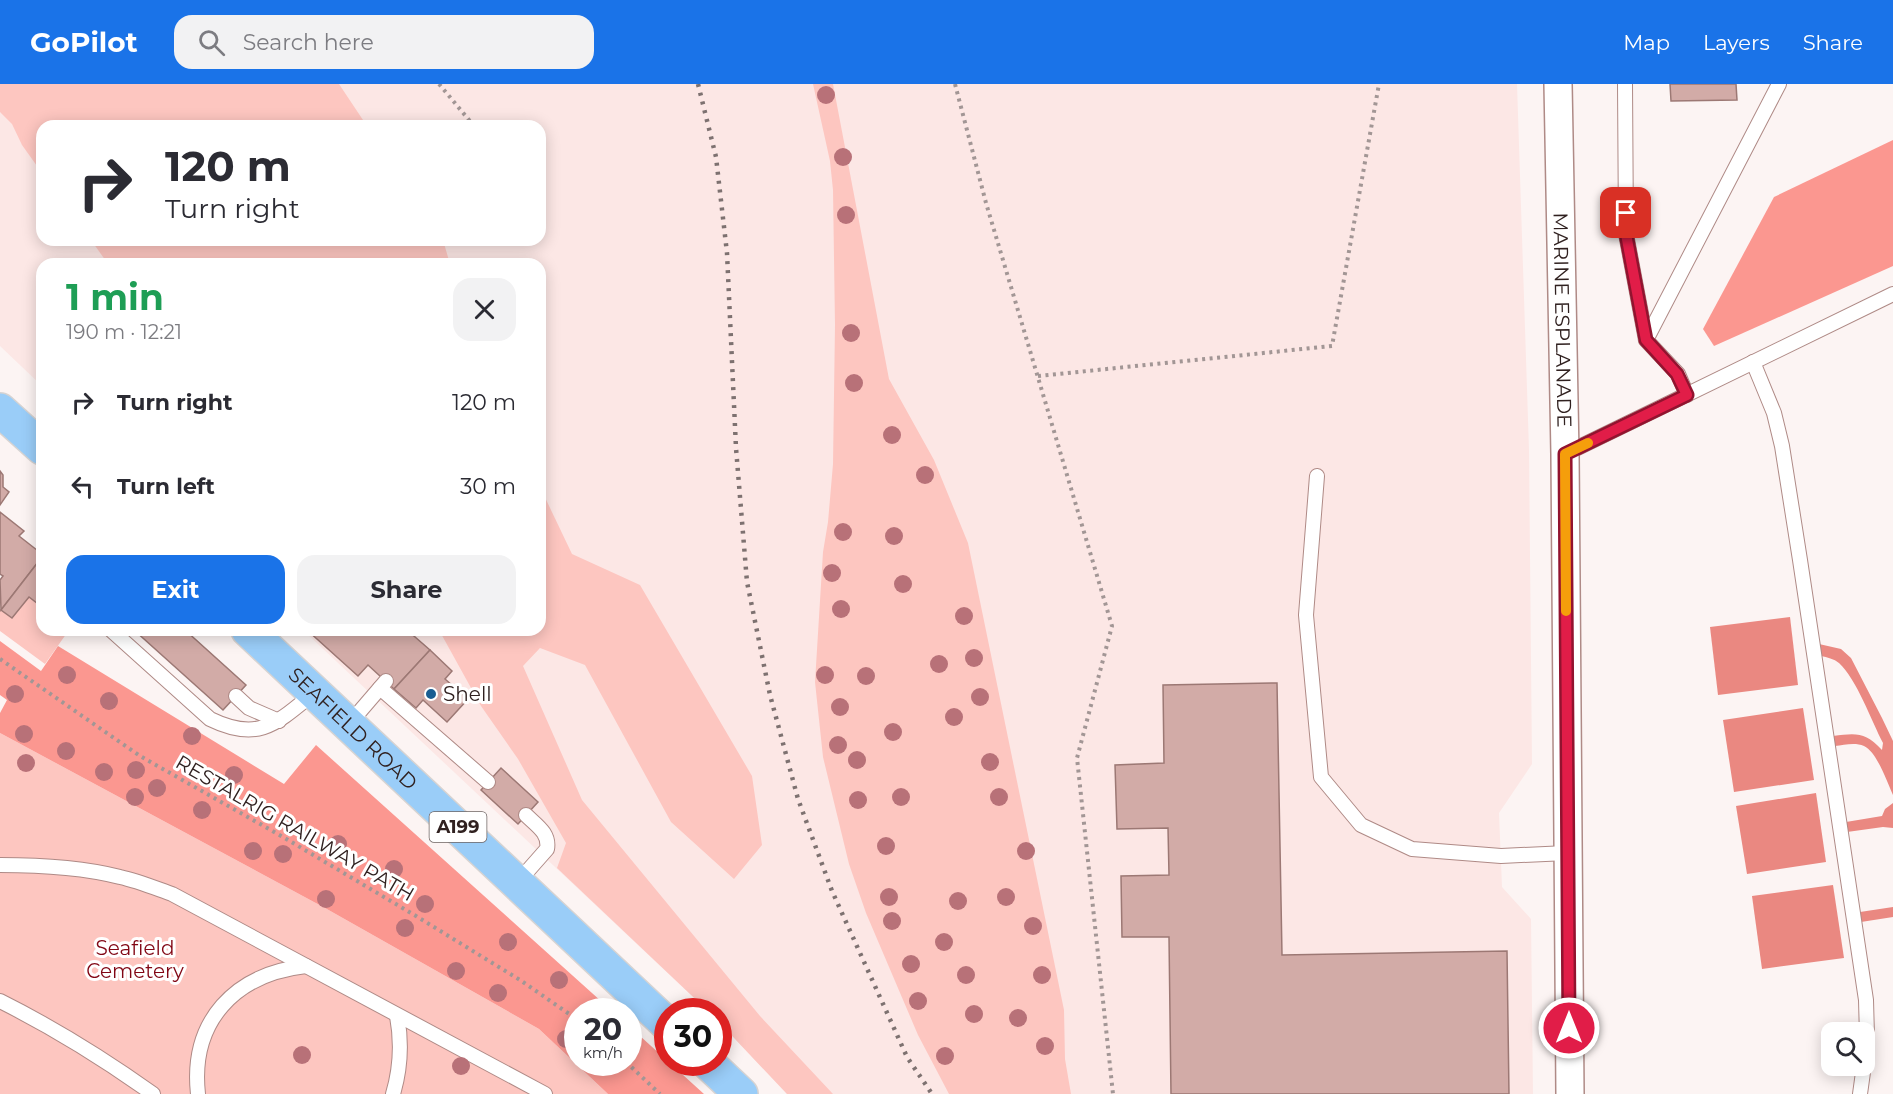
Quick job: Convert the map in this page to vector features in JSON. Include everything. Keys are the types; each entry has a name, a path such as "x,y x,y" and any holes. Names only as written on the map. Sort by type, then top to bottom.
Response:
{"main road":[{"path":"0,410 36,443"},
{"name":"SEAFIELD ROAD","path":"254,636 654,1012"},
{"path":"722,1076 741,1094"}],"street":[{"name":"MARINE ESPLANADE","path":"1558,84 1565,454 1570,1094"}],"lane":[{"path":"1625,84 1626,234 1646,340 1677,374 1687,395"},
{"path":"1646,340 1779,84"},
{"path":"1565,454 1893,294"},
{"path":"1753,362 1774,413 1782,446 1866,1000 1867,1022"},
{"path":"1317,477 1306,615 1321,777 1361,825 1412,849 1502,856 1567,853"},
{"path":"118,636 210,719 225,727 258,729 279,721 315,692"},
{"path":"349,724 383,685 488,782"},
{"path":"236,696 249,708 279,721"},
{"path":"517,883 547,849 548,844 545,834 526,815"},
{"path":"0,865 100,873 172,894 545,1094"},
{"path":"198,1094 196,1078 203,1040 211,1022 222,1007 235,993 268,973 306,966"},
{"path":"0,1001 89,1050 153,1094"},
{"path":"393,1094 399,1072 401,1047 397,1016"},
{"path":"1860,1094 1862,1076"}],"path":[{"path":"439,84 469,120"},
{"path":"955,84 986,203 1112,626 1077,758 1113,1094"},
{"path":"1038,376 1332,346 1379,84"},
{"name":"RESTALRIG RAILWAY PATH","path":"0,659 140,756 426,921 564,1010"},
{"path":"641,1076 660,1094"}],"shaded area":[{"path":"0,84 1517,84 1529,450 1532,764 1499,813 1502,887 1531,919 1533,1094 787,1094 732,1036 732,998 694,998 309,636 546,636 546,258 36,258 36,380 0,346"},
{"path":"1893,140 1893,266 1714,346 1703,329 1774,197"},
{"path":"1790,617 1798,685 1718,695 1710,627"},
{"path":"0,641 41,671 58,646 284,784 316,745 598,998 564,998 564,1053 539,1029 325,908 0,733 0,713 7,700 0,695"},
{"path":"1819,644 1841,649 1851,658 1882,718 1893,741 1893,795 1881,768 1869,749 1857,744 1835,746 1833,736 1848,734 1865,737 1882,750 1883,743 1852,679 1839,663 1821,656"},
{"path":"1803,708 1814,780 1734,792 1723,720"},
{"path":"1816,793 1826,862 1747,874 1736,806"},
{"path":"1893,803 1893,828 1883,827 1847,832 1846,822 1882,816 1885,809"},
{"path":"1833,885 1844,958 1762,969 1752,896"},
{"path":"1893,907 1893,917 1861,922 1860,912"},
{"path":"642,1038 654,1049 654,1076 684,1076 704,1094 608,1094 589,1076 642,1076"}],"green space":[{"path":"0,84 339,84 363,120 36,120 36,165 22,145 12,124 0,112"},
{"path":"813,84 833,84 889,379 934,460 968,543 1064,1010 1065,1059 1071,1094 949,1094 918,1035 866,913 849,864 823,757 815,682 823,552 833,464 835,325 833,190 830,161"},
{"path":"95,246 445,246 448,258 104,258"},
{"path":"546,500 572,554 640,585 752,776 762,845 734,879 671,822 585,665 540,648 523,666 582,800 760,1016 833,1094 787,1094 732,1036 732,998 694,998 557,868 566,843 518,759 481,706 442,636 546,636"},
{"path":"29,597 36,602 36,636 65,636 45,664 0,631 0,609 12,618"},
{"name":"Seafield Cemetery","path":"0,733 325,908 539,1029 564,1053 564,1076 589,1076 608,1094 0,1094"}],"building":[{"path":"1670,84 1736,84 1737,100 1671,101"},
{"path":"0,471 3,475 3,487 9,492 0,505"},
{"path":"0,512 24,531 19,536 36,549 36,565 1,610 0,580 3,576 0,574"},
{"path":"36,565 36,602 29,597 12,618 1,610"},
{"path":"141,636 192,636 246,685 223,710"},
{"path":"314,636 414,636 430,650 394,689 368,665 358,676"},
{"path":"430,650 452,671 445,679 468,699 447,722 423,700 416,708 394,689"},
{"path":"1277,683 1282,955 1507,951 1509,1094 1171,1094 1169,937 1122,937 1121,876 1169,875 1168,828 1117,829 1115,765 1164,763 1163,685"},
{"path":"501,768 538,802 518,824 481,790"}],"railway":[{"path":"698,84 716,157 727,253 736,448 747,582 770,695 798,799 832,891 907,1057 932,1094"}],"slow traffic":[{"path":"1566,611 1565,454 1588,443"}],"place":[{"name":"Shell","path":"431,694"}],"route":[{"path":"1569,1028 1565,454 1687,395 1677,374 1646,340 1626,234 1626,213"}]}
